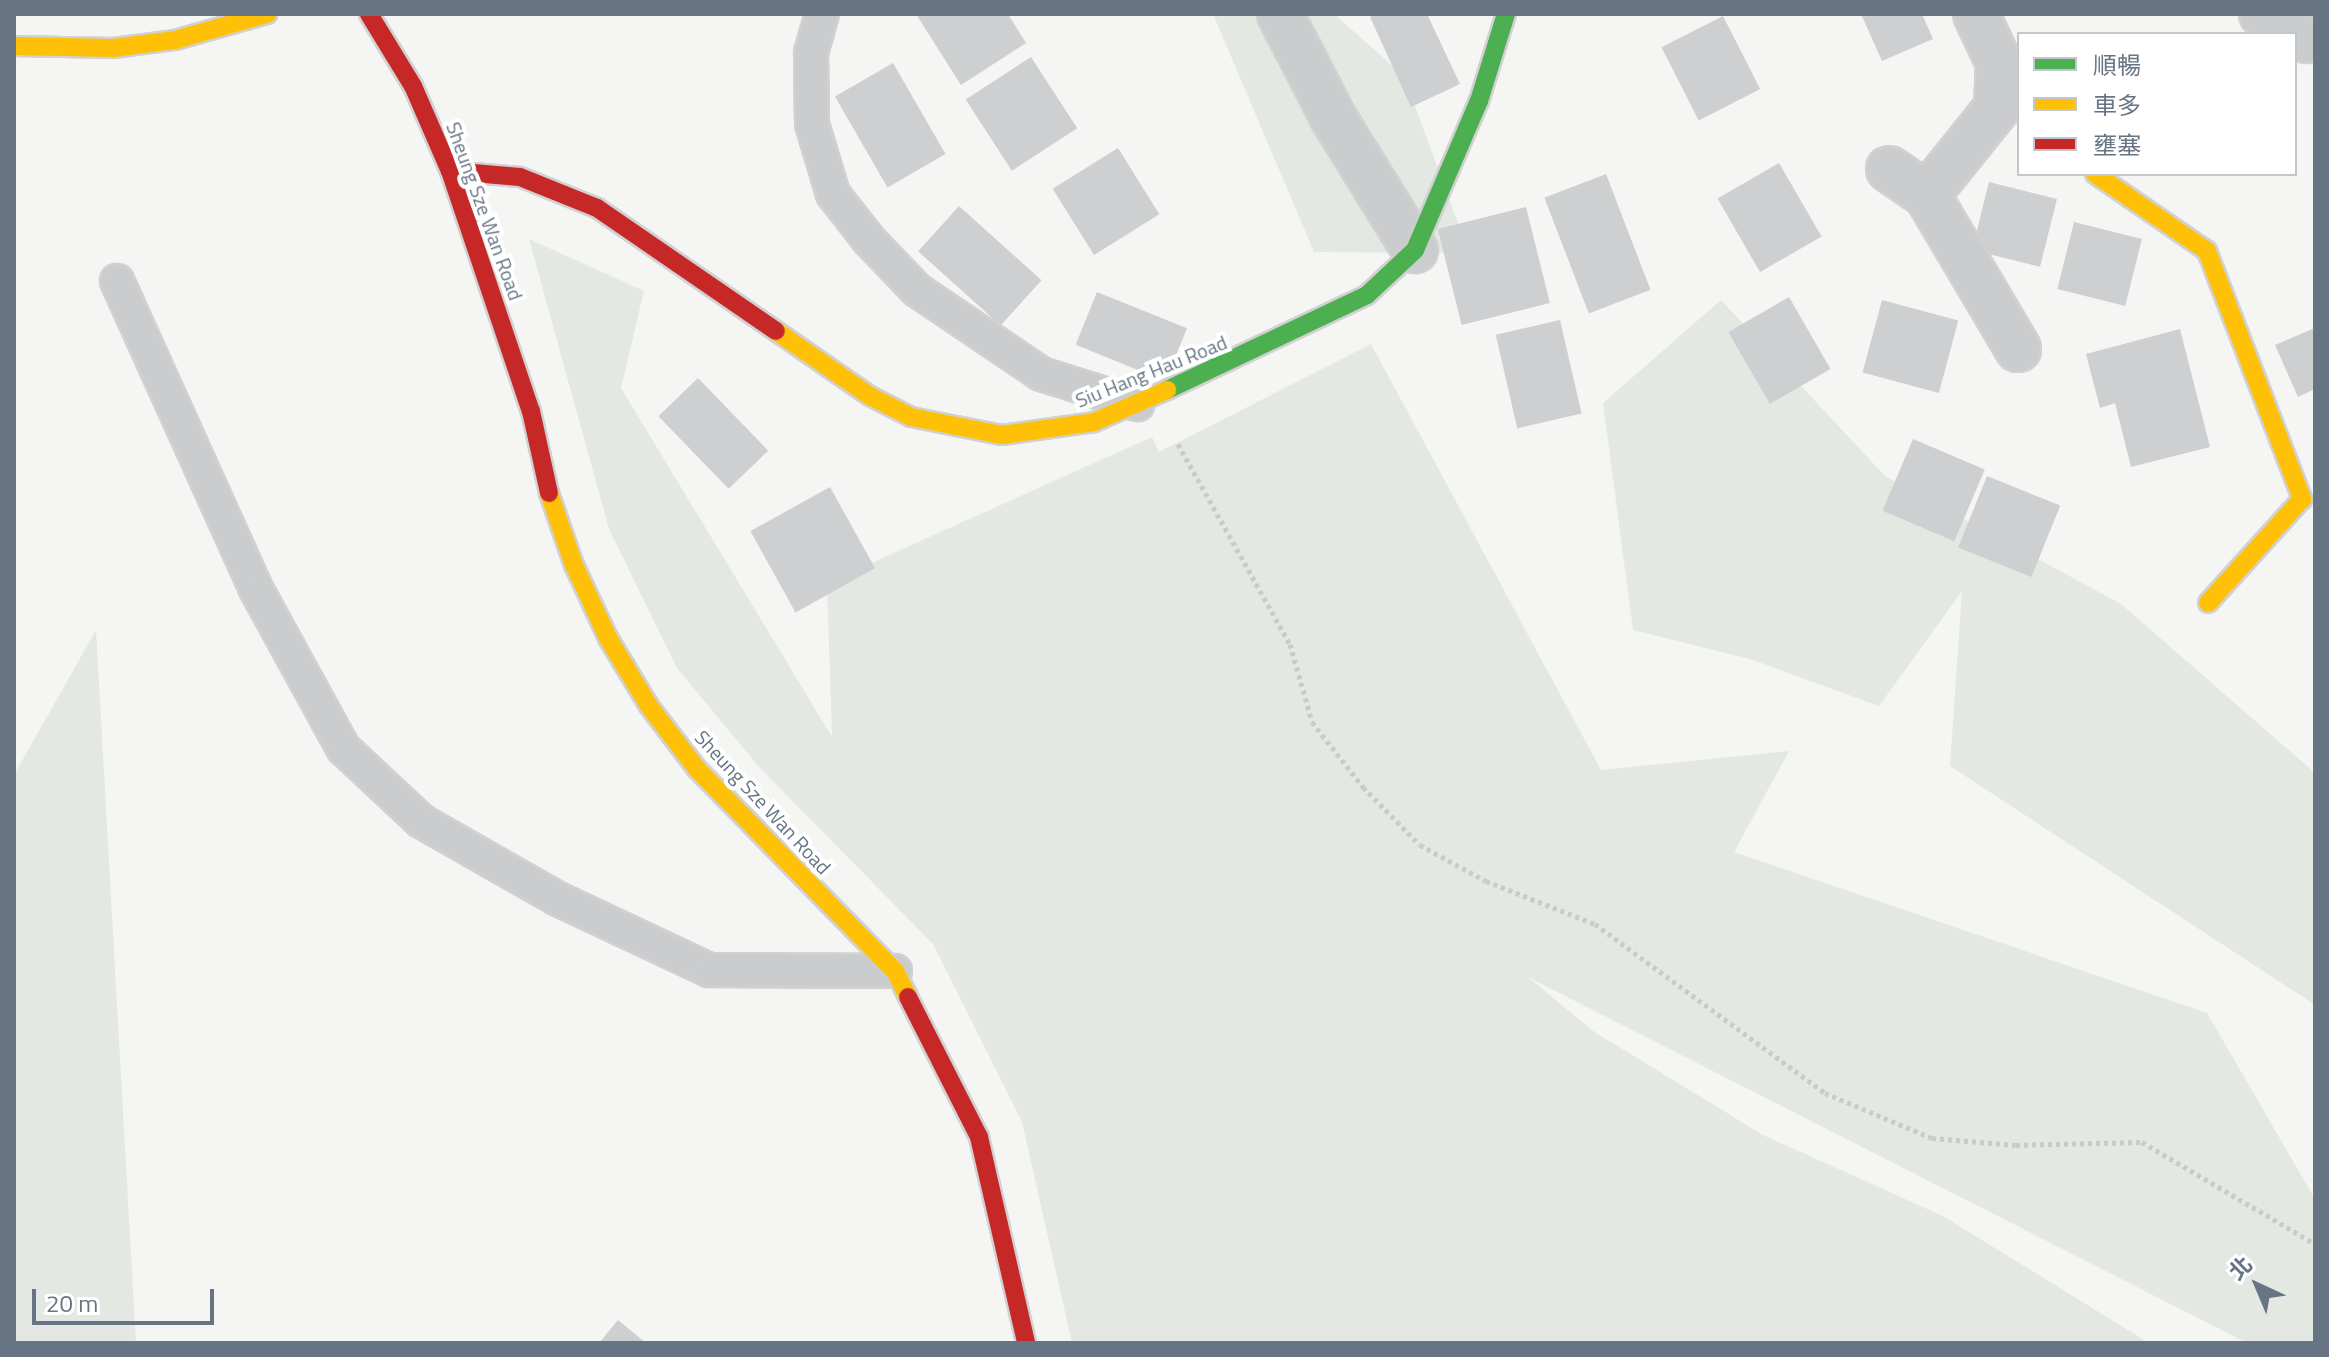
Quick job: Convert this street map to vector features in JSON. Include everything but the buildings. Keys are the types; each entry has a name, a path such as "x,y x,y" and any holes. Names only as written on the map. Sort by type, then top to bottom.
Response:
{"street":[{"path":"14,46 144,44 267,14"},
{"name":"Sheung Sze Wan Road","path":"369,14 406,74 450,171 531,411 548,489 574,565 608,638 649,706 697,769 895,971 979,1137 1026,1343"},
{"path":"1280,14 1334,119 1415,250"},
{"name":"Siu Hang Hau Road","path":"450,171 520,177 597,208 870,396 911,417 1002,435 1094,422 1354,301 1415,250 1479,101 1506,14"},
{"path":"1927,195 2008,115 1999,63 1976,14"},
{"path":"2262,14 2292,32"},
{"path":"2297,35 2306,40"},
{"path":"1889,169 1927,195 2018,349"},
{"path":"2098,176 2207,251 2302,499 2208,603"}],"lane":[{"path":"822,14 811,53 812,124 833,194 869,240 917,290 1041,374 1144,401"},
{"path":"117,281 256,589 343,748 421,821 556,898 709,970 895,971"}],"path":[{"path":"1144,401 1290,644 1312,722 1363,787 1420,845 1486,881 1595,924 1825,1093 1932,1138 2016,1145 2142,1142 2315,1244"}],"shaded area":[{"path":"1213,14 1334,14 1404,76 1469,253 1314,252"},
{"path":"529,239 644,291 621,388 832,737 827,583 1152,437 1159,452 1371,344 1601,770 1789,751 1734,852 2207,1013 2315,1199 2315,1343 2247,1343 1528,977 1593,1031 1763,1135 1943,1216 2149,1343 1072,1343 1022,1122 933,944 759,767 677,668 609,529"},
{"path":"1721,300 1885,476 2121,604 2315,773 2315,1005 1950,766 1962,591 1879,706 1753,660 1633,630 1603,403"},
{"path":"96,630 136,1343 14,1343 14,775"}],"traffic: fast":[{"path":"1167,390 1367,295 1415,250 1479,101 1506,14"}],"traffic: slow":[{"path":"14,46 113,48 175,40 267,14"},
{"path":"2098,176 2207,251 2302,499 2208,603"},
{"path":"776,331 870,396 911,417 1002,435 1094,422 1167,390"},
{"path":"549,493 574,565 608,638 649,706 697,769 895,971 908,997"}],"traffic: jam":[{"path":"369,14 413,86 450,171 531,411 549,493"},
{"path":"450,171 520,177 597,208 776,331"},
{"path":"908,997 979,1137 1026,1343"}]}
